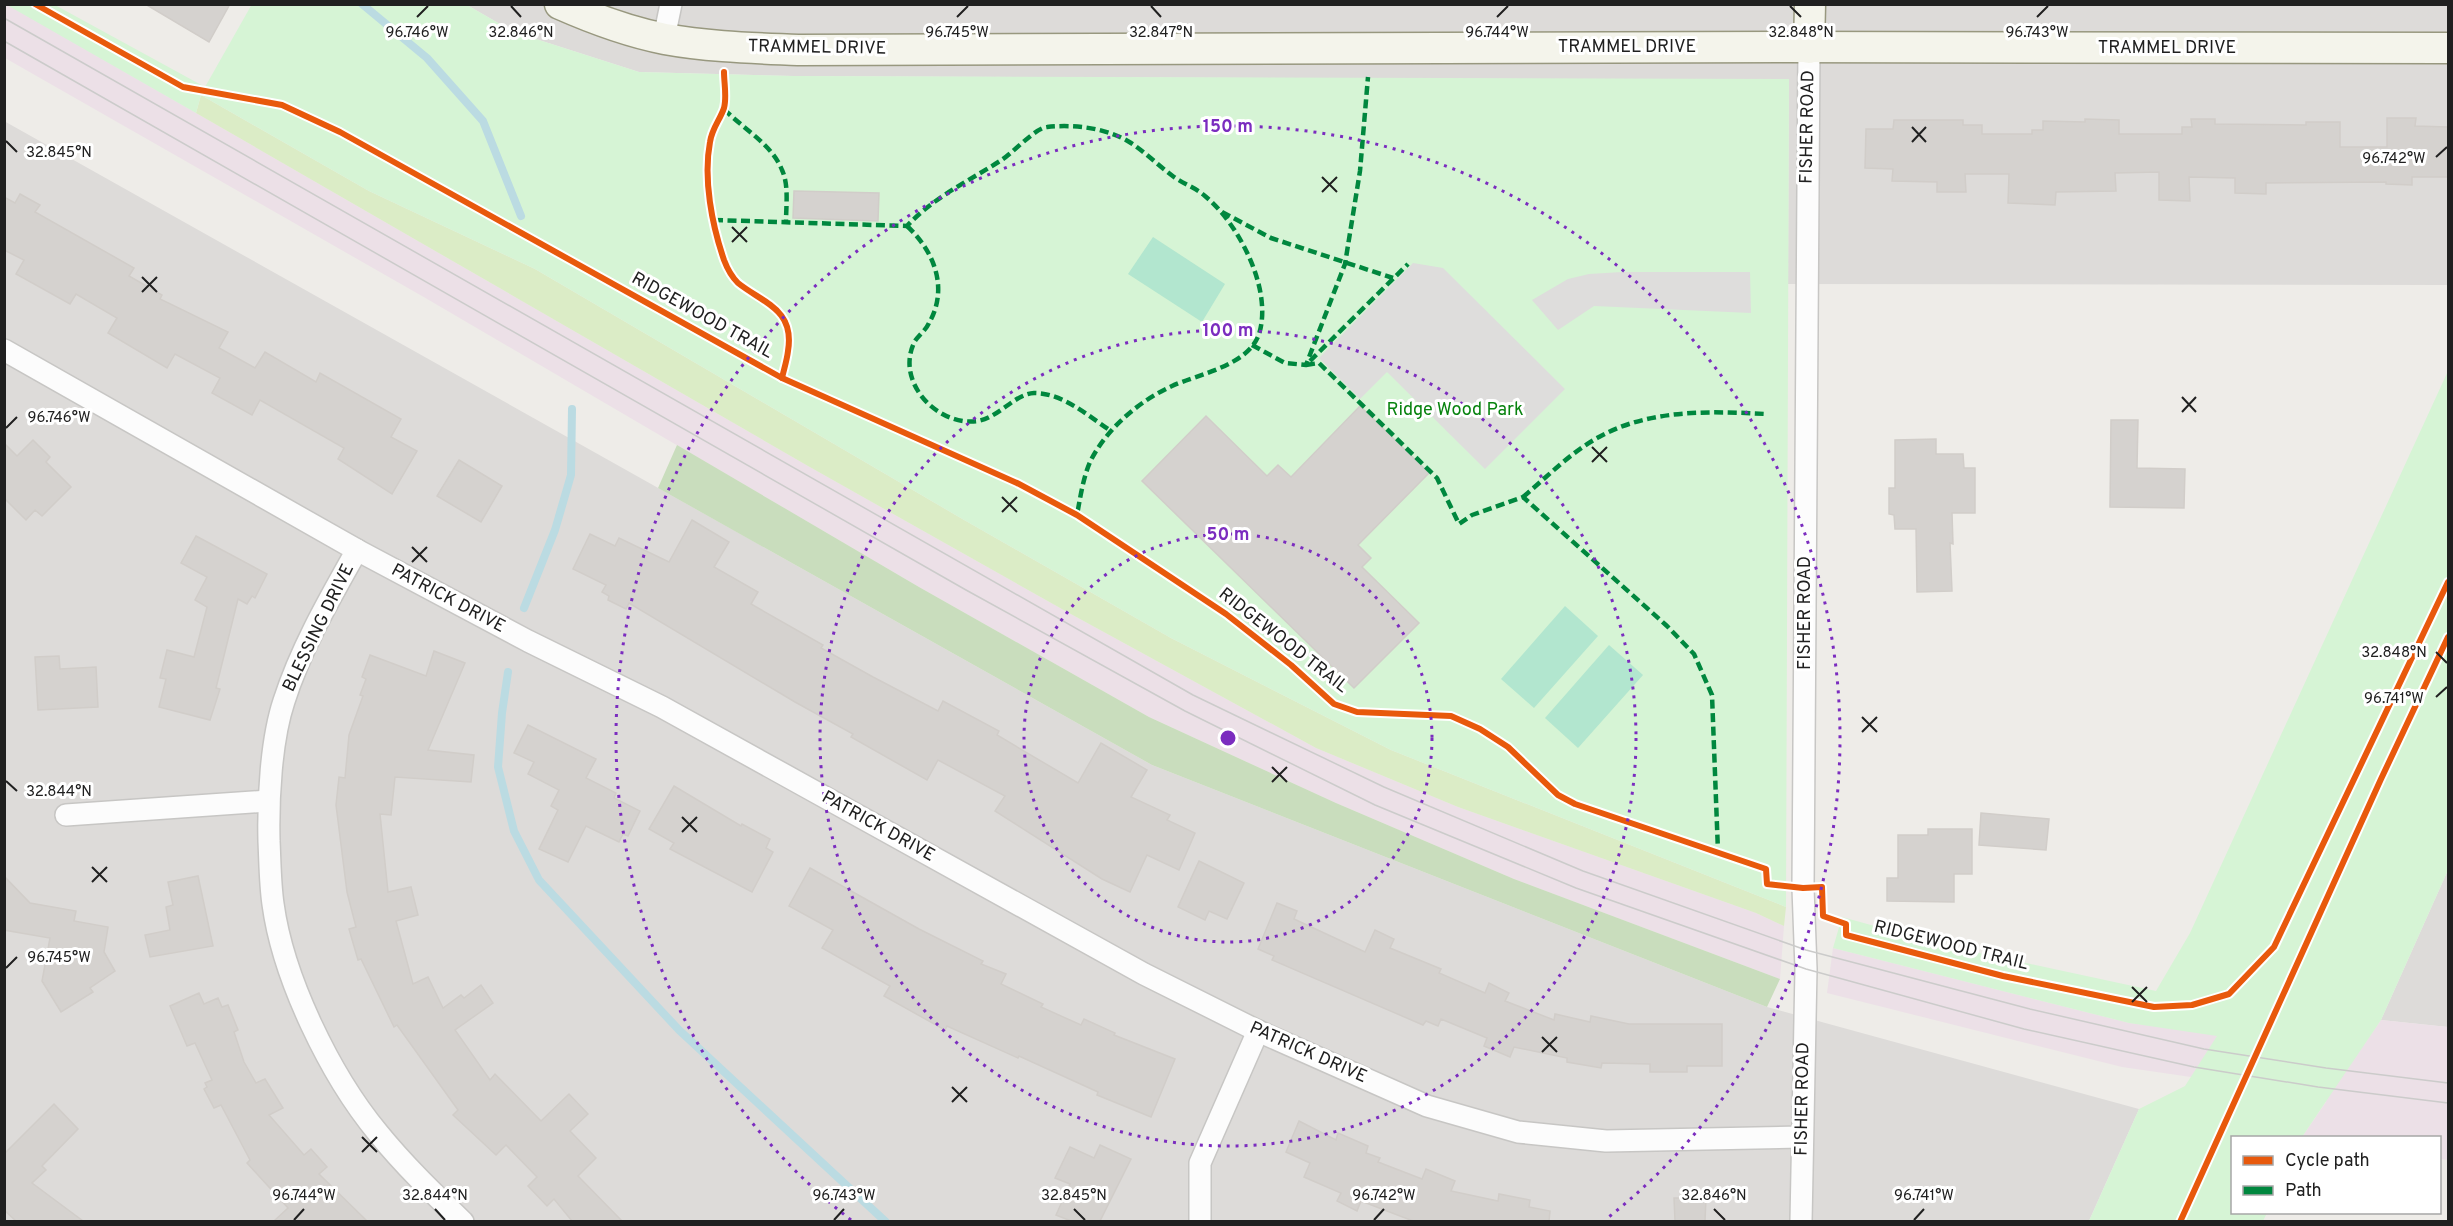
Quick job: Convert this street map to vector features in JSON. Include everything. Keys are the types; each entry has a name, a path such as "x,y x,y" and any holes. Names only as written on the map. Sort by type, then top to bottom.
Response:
{"street":[{"name":"TRAMMEL DRIVE","path":"560,4 597,20 664,39 714,46 798,50 2448,48"},
{"path":"664,39 671,4"},
{"name":"FISHER ROAD","path":"1801,1221 1806,969 1803,888 1810,4"},
{"name":"PATRICK DRIVE","path":"4,350 357,550 528,641 662,707 1144,974 1258,1031 1427,1106 1518,1132 1606,1141 1801,1137"},
{"name":"BLESSING DRIVE","path":"357,550 327,603 283,703 268,801 272,903 282,947 304,1009 350,1096 415,1175 463,1221"},
{"path":"66,815 268,801"},
{"path":"1200,1221 1200,1163 1258,1031"}],"shaded area":[{"path":"7,4 808,466 1069,613 1316,748 1458,807 1756,913 1784,926 1780,979 1514,879 1336,803 1149,717 919,587 422,296 5,58 4,5"},
{"path":"467,5 2448,5 2448,285 1788,284 1789,80 794,76 639,72 514,32"},
{"path":"4,121 1152,765 1767,1007 2139,1109 2089,1221 5,1221"},
{"path":"1413,263 1443,268 1565,389 1485,469 1387,372 1360,399 1319,358"},
{"path":"1750,272 1751,313 1594,306 1558,330 1532,300 1568,279 1589,274"},
{"path":"2448,870 2448,1027 2381,1020"},
{"path":"1833,948 2129,1023 2196,1031 2354,1059 2381,1020 2448,1027 2448,1160 2441,1159 2441,1136 2303,1136 2326,1102 2191,1077 2122,1067 1827,993"}],"green space":[{"name":"Ridge Wood Park","path":"252,4 467,5 514,32 639,72 794,76 1789,79 1786,907 1391,750 1171,638 535,269 369,191 201,95 196,113 7,5 55,5 205,87"},
{"path":"201,95 369,191 535,269 1171,638 1391,750 1786,907 1784,926 1756,913 1458,807 1316,748 1069,613 808,466 196,113"},
{"path":"1153,237 1225,284 1202,322 1128,274"},
{"path":"2448,371 2448,870 2381,1020 2303,1136 2231,1136 2231,1214 2266,1214 2263,1221 2089,1221 2139,1109 2185,1086 2217,1036 2129,1023 1833,948 1842,917 1947,946 2156,991 2190,933"},
{"path":"677,445 919,587 1149,717 1336,803 1514,879 1780,979 1767,1007 1152,765 658,488"},
{"path":"1565,606 1598,636 1534,708 1501,679"},
{"path":"1609,645 1643,675 1578,748 1545,718"}],"building":[{"path":"145,4 230,4 209,42"},
{"path":"2387,118 2416,118 2415,126 2448,127 2448,177 2412,177 2412,185 2386,184 2386,182 2266,183 2266,194 2235,193 2235,178 2189,177 2190,201 2159,200 2159,172 2115,173 2116,191 2056,192 2055,205 2008,203 2009,174 1965,174 1966,192 1937,192 1937,182 1892,181 1893,169 1865,168 1866,129 1893,129 1894,120 1963,120 1963,125 1982,125 1982,134 2032,134 2032,130 2043,130 2043,121 2085,122 2085,119 2119,120 2119,134 2182,134 2182,127 2192,127 2191,119 2215,119 2215,124 2306,125 2306,122 2340,122 2340,147 2387,147"},
{"path":"794,191 879,193 878,221 793,218"},
{"path":"20,194 40,205 35,212 134,268 129,276 162,295 160,299 228,332 219,348 255,368 265,352 316,382 320,373 401,419 391,437 417,451 392,494 338,459 344,448 260,400 252,415 212,393 220,378 175,354 167,368 108,333 117,318 76,294 70,304 16,274 24,260 4,250 4,197 15,203"},
{"path":"1360,406 1429,473 1358,545 1371,558 1362,567 1419,623 1354,688 1142,481 1206,416 1267,476 1278,465 1291,477"},
{"path":"2111,420 2138,420 2137,468 2185,469 2184,508 2110,507"},
{"path":"1936,439 1936,454 1963,454 1964,468 1975,468 1975,513 1952,513 1953,544 1950,543 1952,591 1917,592 1916,529 1895,529 1894,515 1889,514 1889,488 1895,488 1895,440"},
{"path":"33,440 50,457 46,462 71,487 42,516 35,510 26,520 4,498 4,443 17,456"},
{"path":"459,460 502,486 481,522 437,496"},
{"path":"692,520 729,542 714,567 758,592 751,604 823,645 821,648 873,677 938,711 943,701 999,731 997,735 1078,783 1101,743 1147,770 1131,797 1170,815 1167,820 1195,833 1179,870 1147,855 1130,892 1102,879 995,811 1005,796 938,760 927,780 851,737 853,734 629,603 626,609 608,600 609,596 602,592 606,585 573,569 590,534 615,546 619,538 669,562"},
{"path":"196,536 267,574 255,598 252,596 247,604 238,599 216,688 220,689 210,720 159,707 166,679 160,678 167,650 194,657 207,607 195,600 207,577 181,563"},
{"path":"434,651 465,663 428,750 474,755 471,782 395,777 391,815 380,814 388,892 411,887 418,915 396,921 413,984 428,977 443,1008 461,995 464,998 481,985 493,1003 455,1030 490,1080 495,1074 541,1121 569,1094 588,1114 570,1131 596,1158 578,1176 622,1221 572,1221 554,1199 547,1206 528,1186 537,1177 506,1145 496,1155 453,1115 458,1110 397,1025 394,1027 361,959 358,960 349,929 356,927 347,892 336,805 339,777 345,778 349,735 363,696 360,695 366,679 362,677 370,655 426,676"},
{"path":"59,656 60,669 96,667 98,707 38,710 35,657"},
{"path":"528,725 596,759 586,778 616,793 614,798 640,811 628,836 623,834 619,842 586,826 568,862 539,849 558,810 551,806 559,790 528,774 534,762 514,753"},
{"path":"674,786 741,826 742,824 770,839 766,848 773,852 752,892 670,849 674,843 649,829"},
{"path":"1981,813 2049,819 2046,850 1979,845"},
{"path":"1928,829 1972,829 1972,874 1954,874 1954,902 1887,901 1887,878 1898,878 1898,835 1928,835"},
{"path":"1199,861 1244,883 1227,919 1209,911 1205,920 1178,907"},
{"path":"810,868 919,929 983,961 981,964 1006,974 1001,984 1043,1004 1041,1007 1081,1025 1084,1019 1115,1033 1114,1035 1175,1059 1151,1117 1097,1095 1098,1092 1019,1056 1018,1058 947,1026 945,1030 884,996 890,986 822,948 833,930 789,906"},
{"path":"4,876 30,903 76,911 74,921 108,927 104,952 115,971 90,988 93,992 61,1012 42,981 50,938 4,930"},
{"path":"198,876 213,946 150,957 145,935 170,930 166,907 173,905 168,882"},
{"path":"1277,903 1297,911 1294,919 1365,952 1375,930 1394,939 1390,948 1441,969 1439,973 1485,993 1489,983 1509,993 1505,1001 1554,1020 1555,1014 1590,1022 1591,1016 1629,1024 1722,1024 1722,1066 1687,1066 1687,1072 1650,1072 1650,1064 1602,1063 1601,1068 1567,1062 1567,1058 1514,1047 1510,1057 1484,1046 1487,1038 1441,1019 1438,1026 1426,1021 1423,1025 1272,960 1274,956 1258,949"},
{"path":"199,993 204,1004 218,998 222,1007 228,1005 238,1030 234,1032 244,1062 256,1083 265,1079 283,1108 269,1115 304,1155 311,1149 327,1167 319,1174 367,1221 274,1221 288,1208 247,1163 250,1160 221,1105 214,1108 204,1089 207,1087 205,1083 212,1080 195,1043 187,1046 170,1006"},
{"path":"54,1104 78,1129 42,1166 46,1170 32,1183 83,1221 16,1221 4,1210 4,1154"},
{"path":"1299,1121 1336,1140 1338,1133 1368,1146 1366,1153 1380,1158 1378,1162 1422,1179 1426,1169 1455,1181 1451,1191 1498,1201 1499,1194 1530,1200 1529,1207 1550,1211 1549,1221 1413,1221 1361,1201 1357,1211 1337,1201 1341,1193 1304,1177 1310,1163 1286,1152"},
{"path":"1100,1145 1131,1159 1100,1221 1071,1221 1056,1215 1070,1184 1055,1178 1070,1147 1094,1158"},
{"path":"1674,1198 1706,1198 1705,1221 1675,1221"}],"waterway":[{"path":"362,4 427,58 483,121 521,216"},
{"path":"524,608 555,530 571,475 572,409"},
{"path":"508,672 498,767 514,831 539,880 679,1030 886,1222"}],"tram line":[{"path":"4,18 1193,695 1384,787 1583,871 1806,950 2030,1009 2204,1049 2326,1068 2448,1083"},
{"path":"4,41 966,590 1185,711 1375,805 1576,888 1806,969 2024,1029 2194,1067 2318,1087 2448,1103"}],"marked path":[{"path":"1252,345 1285,363 1306,365 1345,264 1360,171 1368,77"},
{"path":"724,109 764,144 782,170 786,182 786,222"},
{"path":"714,220 907,226 940,198 1005,158 1036,132 1042,128 1057,126 1090,128 1122,138 1137,147 1174,177 1205,196 1230,223 1250,259 1261,298 1262,317 1259,334 1244,354 1221,367 1160,392 1114,427 1090,462 1077,515"},
{"path":"1222,212 1271,238 1393,278"},
{"path":"907,226 917,236 931,258 938,284 935,310 928,326 915,341 910,356 910,371 923,398 948,417 963,421 978,421 986,419 1027,394 1045,394 1075,406 1111,431"},
{"path":"1310,361 1408,264"},
{"path":"1306,365 1319,363 1437,478 1459,524 1472,515 1523,497 1667,626 1694,654 1712,695 1718,852"},
{"path":"1523,497 1579,450 1599,437 1638,421 1681,414 1724,412 1766,414"}],"cycle path":[{"name":"RIDGEWOOD TRAIL","path":"35,4 183,87 282,105 340,132 782,378 1017,483 1077,515 1226,614 1291,665 1334,704 1357,712 1451,716 1480,729 1508,747 1558,795 1575,804 1766,869 1767,884 1803,888 1822,887 1823,916 1846,924 1846,935 2003,976 2154,1007 2192,1005 2229,994 2274,947 2448,582"},
{"name":"RIDGEWOOD TRAIL","path":"724,72 725,104 711,137 708,156 708,186 712,217 724,260 732,275 738,283 775,309 787,325 788,351 782,378"},
{"path":"2180,1222 2448,637"}]}
